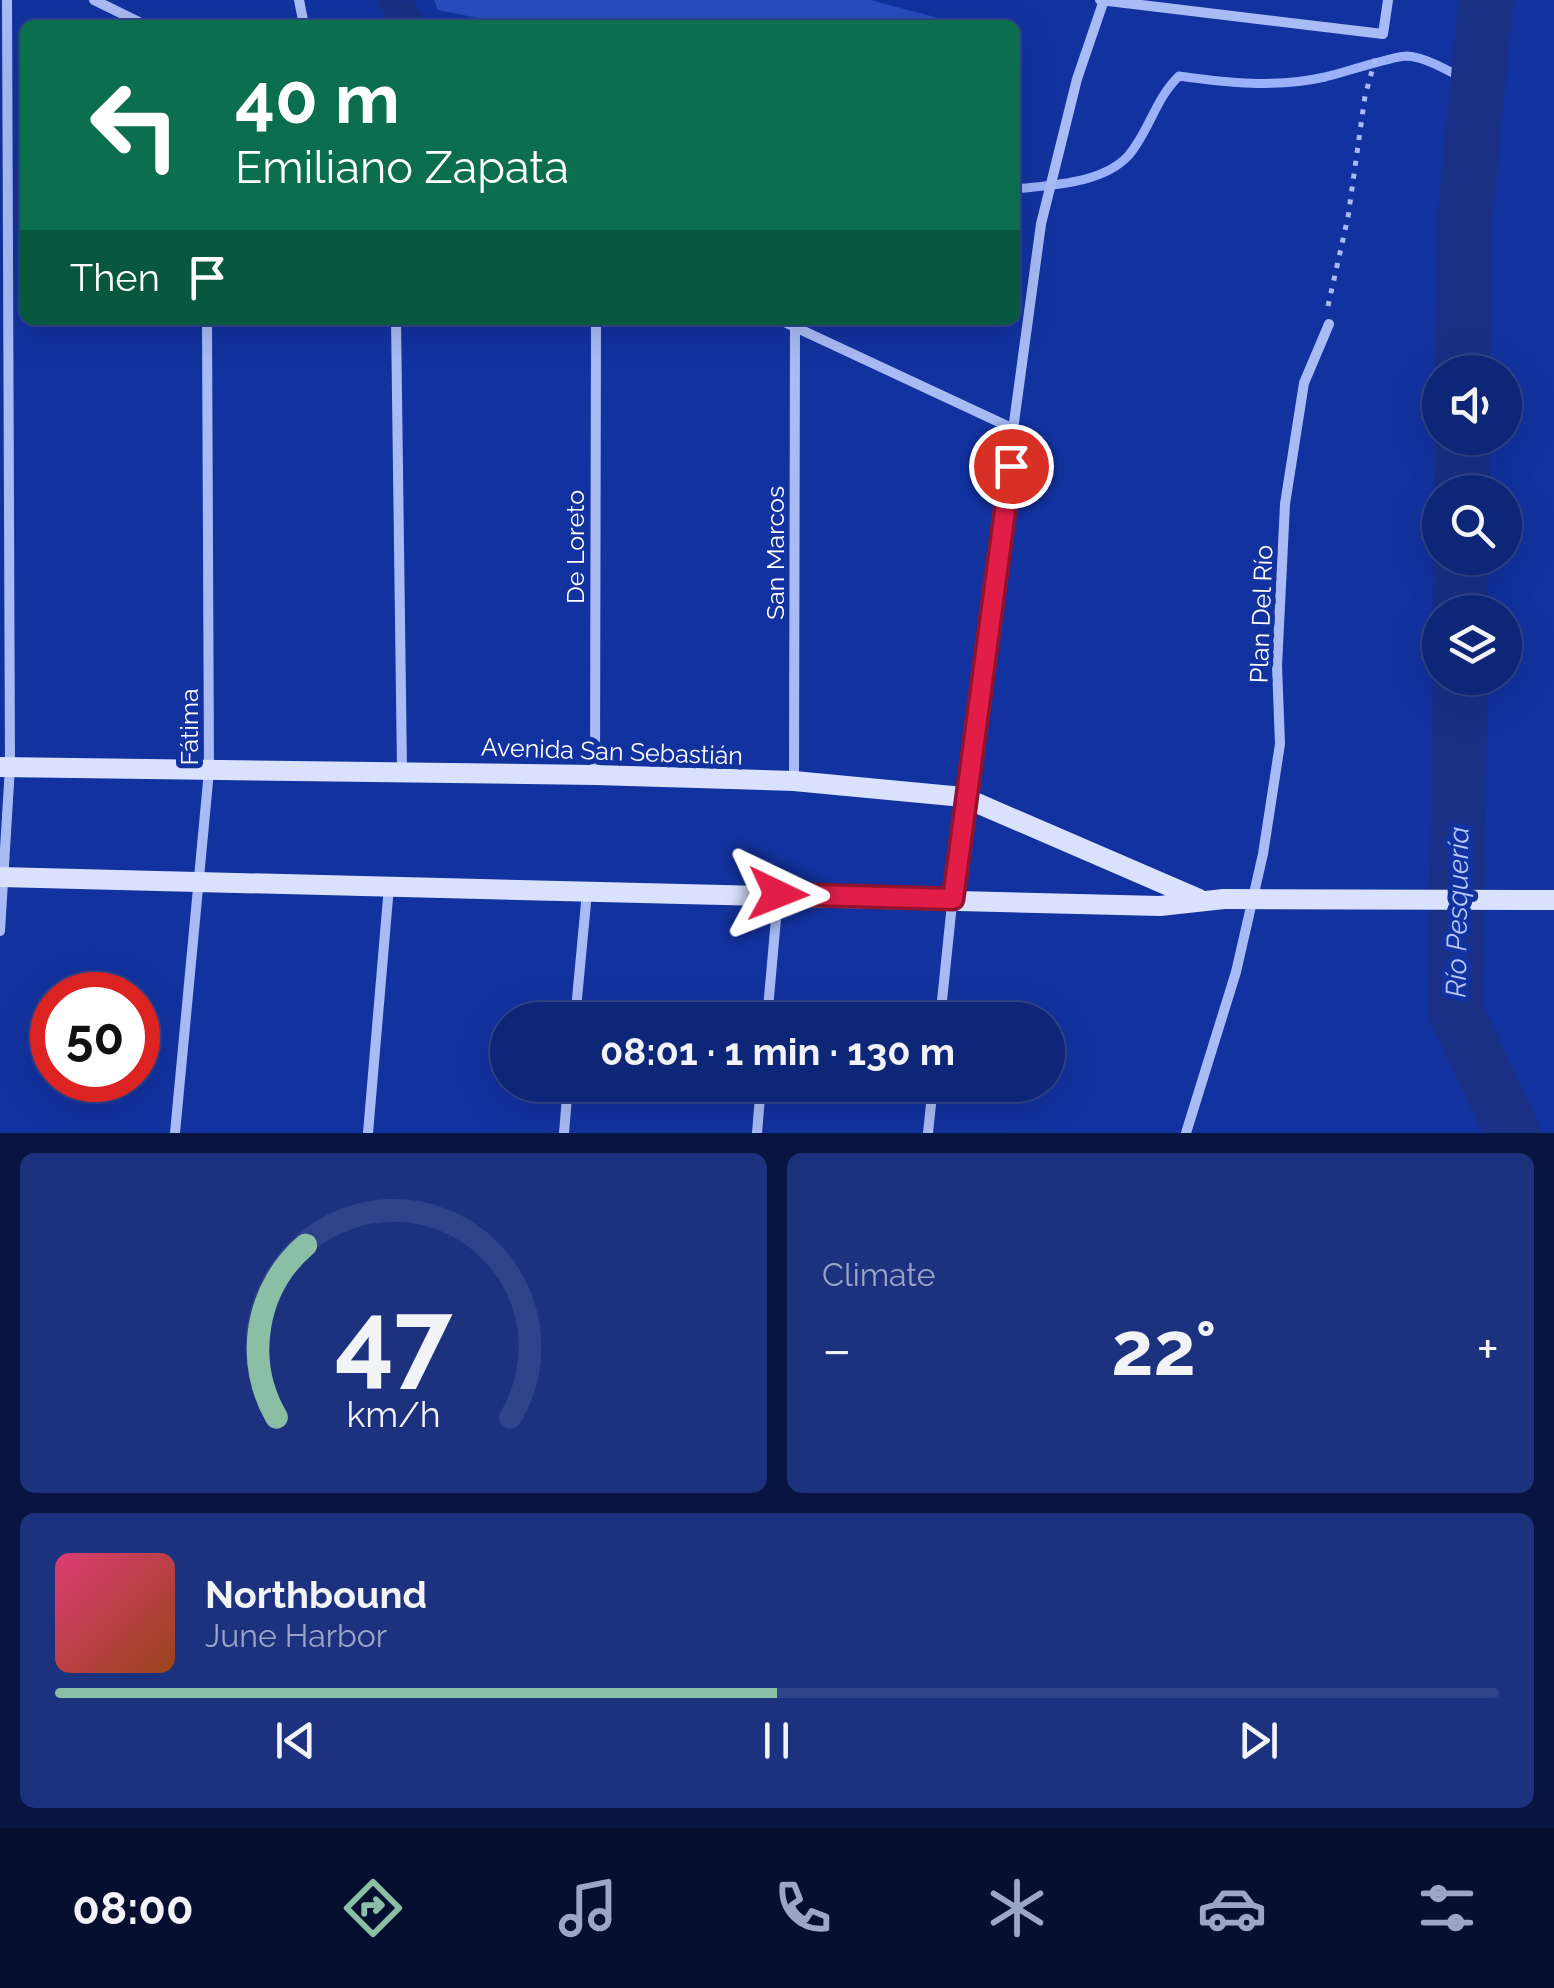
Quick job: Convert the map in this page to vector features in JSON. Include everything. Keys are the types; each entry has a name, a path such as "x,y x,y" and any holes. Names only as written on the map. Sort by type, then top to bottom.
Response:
{"main road":[{"name":"Avenida San Sebastián","path":"5,767 595,775 794,782 964,797 1201,900"},
{"name":"Avenida San Sebastián","path":"2,877 1160,906 1224,899 1554,900"}],"street":[{"path":"0,931 5,767 7,0"},
{"path":"94,0 135,20"},
{"path":"942,1002 964,797 1041,224 1077,79 1102,0 1383,34 1388,0"},
{"name":"Plan Del Río","path":"1186,1133 1236,972 1263,854 1280,744 1277,666 1285,504 1304,383 1329,324"},
{"name":"Fátima","path":"175,1133 209,771 207,325"},
{"path":"396,325 402,770"},
{"name":"De Loreto","path":"595,775 596,325"},
{"path":"795,326 1016,430"},
{"name":"San Marcos","path":"794,782 795,326"},
{"path":"368,1133 389,886"},
{"path":"576,1002 587,890"},
{"path":"769,1002 778,894"},
{"path":"564,1133 567,1102"},
{"path":"757,1133 760,1102"},
{"path":"928,1133 931,1102"}],"path":[{"path":"1329,324 1327,301 1348,217 1365,96 1376,55"}],"shaded area":[{"path":"434,0 870,0 946,20 487,20 438,10"}],"waterway":[{"path":"394,0 407,20"},
{"name":"Río Pesquería","path":"1463,355 1465,217 1486,0"},
{"path":"1020,188 1075,182 1117,165 1135,147 1179,76 1289,82 1407,56 1434,64 1478,86"},
{"name":"Río Pesquería","path":"1462,455 1462,475"},
{"name":"Río Pesquería","path":"1460,595 1461,575"},
{"name":"Río Pesquería","path":"1460,695 1456,1012 1513,1133"}],"route":[{"path":"778,894 953,899 1011,466"}]}
